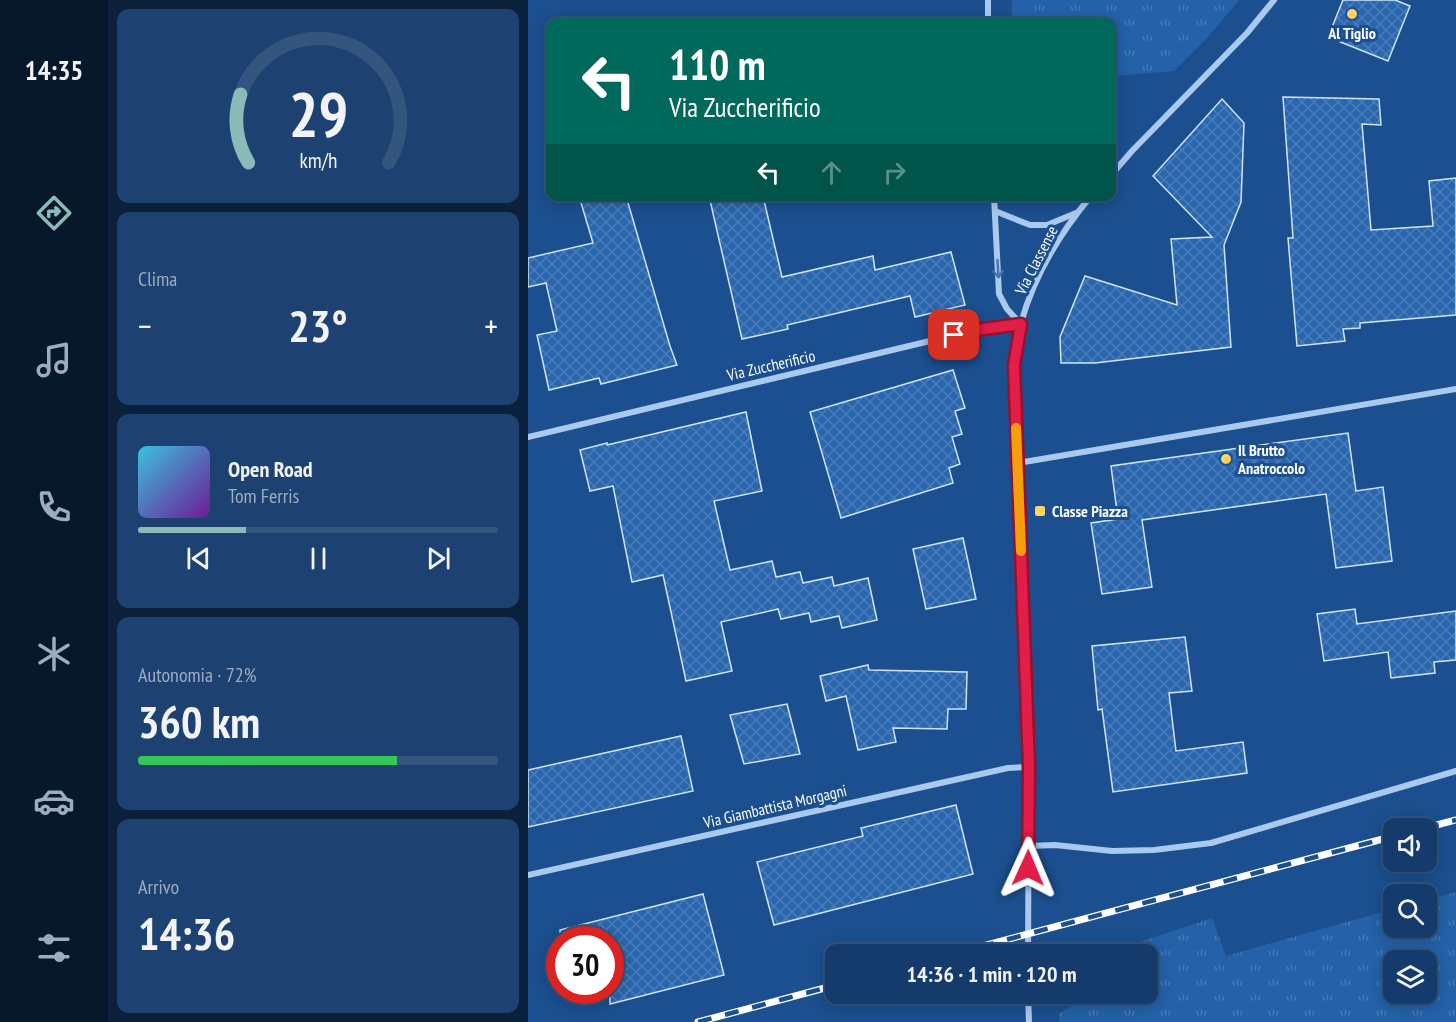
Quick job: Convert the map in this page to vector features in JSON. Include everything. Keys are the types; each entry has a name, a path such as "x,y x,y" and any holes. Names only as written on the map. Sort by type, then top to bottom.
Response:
{"street":[{"path":"988,0 988,18"},
{"path":"1116,169 1247,33 1274,0"},
{"path":"994,201 999,294 1007,309 1021,324"},
{"name":"Via Classense","path":"1028,944 1029,766 1014,365 1021,324 1035,286 1054,247 1087,201"},
{"path":"995,211 1030,225 1047,225 1078,212"},
{"name":"Via Zuccherificio","path":"528,437 976,330 1021,324"},
{"path":"1018,463 1456,390"},
{"name":"Via Giambattista Morgagni","path":"528,875 1008,768 1029,766"},
{"path":"1029,846 1055,845 1112,851 1154,850 1211,843 1456,771"},
{"path":"1028,1004 1029,1022"}],"green space":[{"path":"1012,0 1239,0 1208,37 1174,71 1116,76 1116,18 1012,18"},
{"path":"1456,892 1456,1022 1059,1022 1059,1014 1075,1004 1158,1004 1158,944 1134,944 1212,918 1226,956 1383,912 1383,938 1437,938 1437,897"}],"building":[{"path":"1343,0 1395,0 1410,6 1388,61 1328,37"},
{"path":"1283,97 1379,99 1381,125 1362,124 1371,230 1433,226 1429,181 1456,178 1456,315 1360,323 1360,328 1343,329 1345,341 1297,346 1288,238 1293,238"},
{"path":"1222,99 1244,123 1241,202 1224,245 1231,347 1095,363 1061,363 1060,337 1085,276 1177,305 1171,239 1212,237 1153,176"},
{"path":"580,201 627,201 677,365 601,384 599,378 549,390 537,335 557,331 546,283 528,287 528,258 593,243"},
{"path":"710,201 764,201 782,277 873,256 875,270 951,252 965,305 915,317 910,296 787,325 788,329 742,339"},
{"path":"953,370 965,408 955,411 962,434 952,437 960,464 949,468 953,483 841,518 810,412"},
{"path":"746,412 762,491 714,501 730,570 772,561 776,577 800,572 803,583 832,577 834,586 868,578 877,620 842,628 839,616 811,622 809,613 781,619 778,609 721,622 732,671 686,681 663,575 632,582 613,486 590,491 580,450"},
{"path":"1348,433 1356,491 1383,487 1392,561 1336,568 1326,494 1142,520 1152,587 1102,594 1091,523 1118,519 1111,466"},
{"path":"963,538 976,599 926,609 913,549"},
{"path":"1355,609 1357,624 1456,611 1456,660 1434,662 1435,673 1391,678 1388,652 1324,661 1317,614"},
{"path":"1185,637 1192,691 1169,693 1176,751 1243,742 1247,773 1113,792 1102,709 1098,710 1092,646"},
{"path":"868,665 869,670 967,672 966,709 948,709 947,729 893,728 896,742 858,750 846,696 826,701 820,676"},
{"path":"787,704 800,754 744,764 730,715"},
{"path":"681,736 693,791 528,827 528,770"},
{"path":"956,805 973,874 774,925 757,862 863,836 861,828"},
{"path":"703,894 724,975 624,1000 624,926 576,926"}],"railway":[{"path":"1437,825 1456,820"},
{"path":"990,944 1383,839"},
{"path":"698,1022 825,988"}],"slow traffic":[{"path":"1016,428 1021,551"}],"place":[{"name":"Al Tiglio","path":"1352,14"},
{"name":"Il Brutto Anatroccolo","path":"1226,459"},
{"name":"Classe Piazza","path":"1040,511"}],"route":[{"path":"954,335 1021,324 1014,365 1029,766 1028,868"}]}
